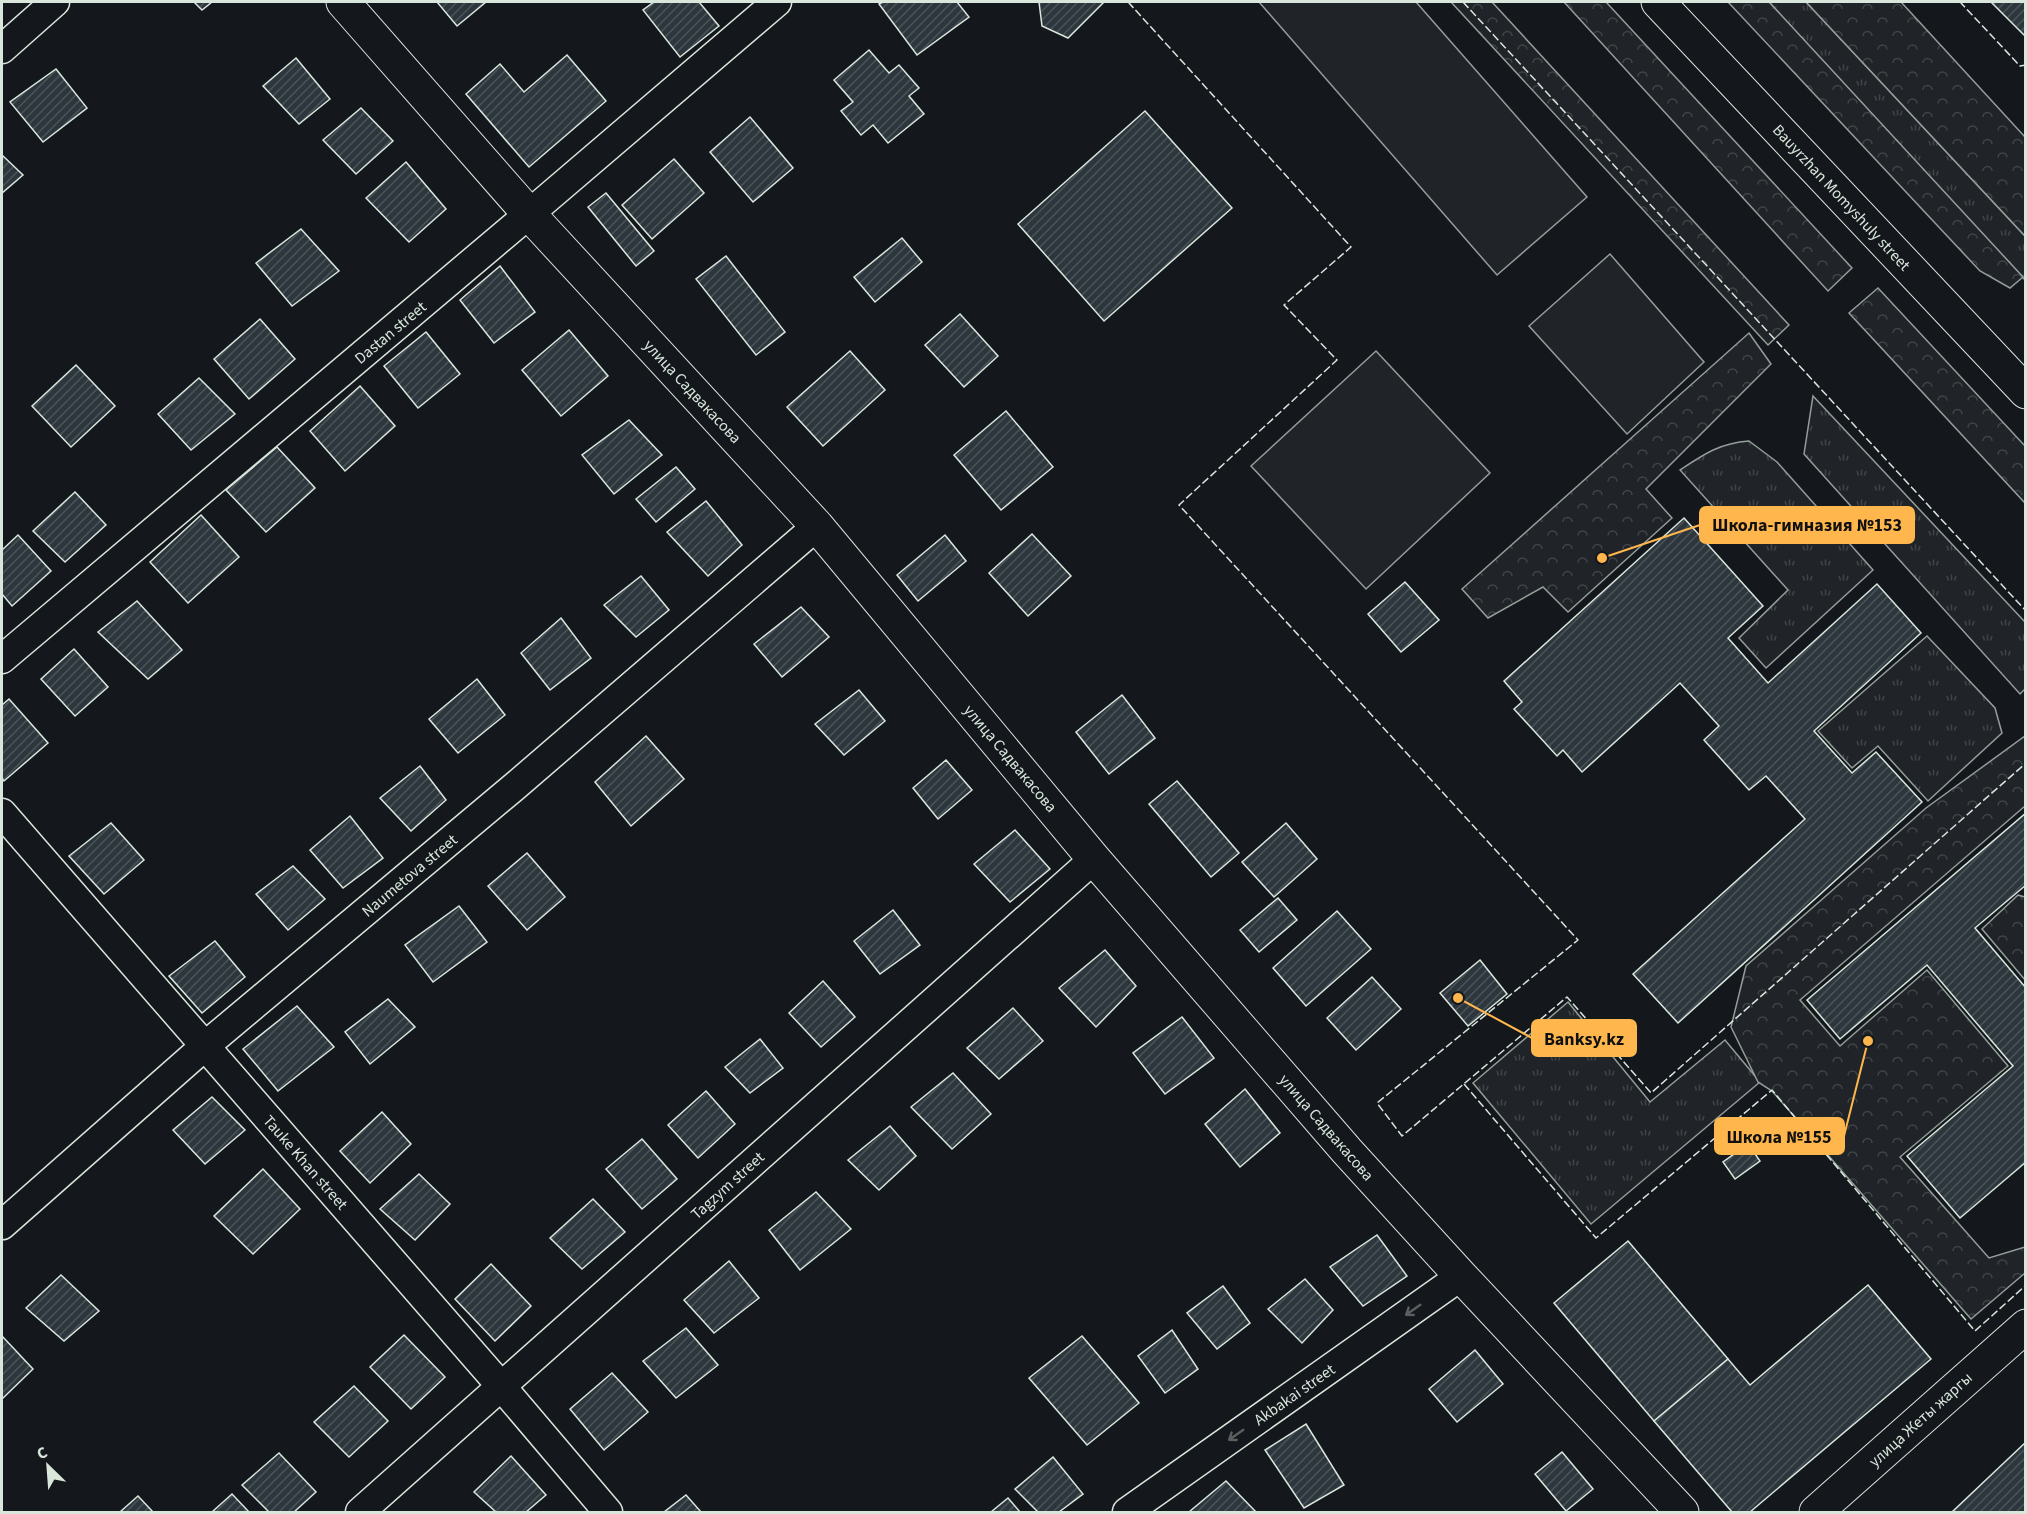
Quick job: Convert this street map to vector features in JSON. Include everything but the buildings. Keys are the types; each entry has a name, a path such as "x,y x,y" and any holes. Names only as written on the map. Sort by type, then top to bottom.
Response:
{"street":[{"path":"2,49 55,2"},
{"name":"улица Садвакасова","path":"343,2 530,214 817,526 1094,859 1347,1151 1682,1512"},
{"name":"Dastan street","path":"2,659 530,214 777,2"},
{"name":"Bauyrzhan Momyshuly street","path":"1658,2 2025,392"},
{"name":"Naumetova street","path":"2,1225 205,1046 514,788 817,526"},
{"name":"Tauke Khan street","path":"2,813 608,1512"},
{"name":"Tagzym street","path":"360,1512 1094,859"},
{"name":"Akbakai street","path":"1126,1512 1461,1276"},
{"name":"улица Жеты жаргы","path":"1816,1512 2025,1326"}],"green space":[{"path":"1259,2 1416,2 1587,197 1497,275"},
{"path":"1451,2 1492,2 1789,325 1768,345"},
{"path":"1564,2 1606,2 1852,268 1828,291"},
{"path":"1728,2 1769,2 2023,277 2010,288 1980,271"},
{"path":"1769,2 1806,2 2025,236 2025,280"},
{"path":"1806,2 1901,2 2025,137 2025,236"},
{"path":"1610,254 1704,362 1627,434 1529,326"},
{"path":"1878,288 2025,446 2025,503 1849,313"},
{"path":"1749,333 1771,364 1646,489 1672,518 1568,612 1543,587 1488,618 1462,589"},
{"path":"1376,351 1490,473 1366,589 1251,466"},
{"path":"1813,396 2025,622 2025,689 2020,694 1804,454"},
{"path":"1749,441 1777,462 1873,570 1766,668 1739,638 1788,590 1680,470 1713,450 1729,444"},
{"path":"1927,636 1995,708 2002,733 1928,801 1878,746 1852,768 1818,731"},
{"path":"2025,736 2025,806 1800,1000 1840,1046 1927,970 2008,1066 1900,1157 1989,1258 2025,1247 2025,1273 1971,1319 1772,1091 1758,1082 1731,1027 1746,966 1926,808"},
{"path":"2018,895 2025,897 2025,980 1982,929"},
{"path":"1568,1002 1650,1102 1725,1040 1760,1082 1591,1224 1473,1083"}],"fence":[{"path":"1130,2 1351,247 1284,305 1337,360 1179,505 1578,940 1377,1103 1402,1136 1567,997 1651,1093 2026,763"},
{"path":"1463,2 2026,611"},
{"path":"1963,2 1961,3 2020,66 2026,65"},
{"path":"1464,1084 1596,1238 1772,1090 1975,1331 2026,1285"}],"place":[{"name":"Школа-гимназия №153","path":"1602,558"},
{"name":"Banksy.kz","path":"1458,998"},
{"name":"Школа №155","path":"1868,1041"}]}
